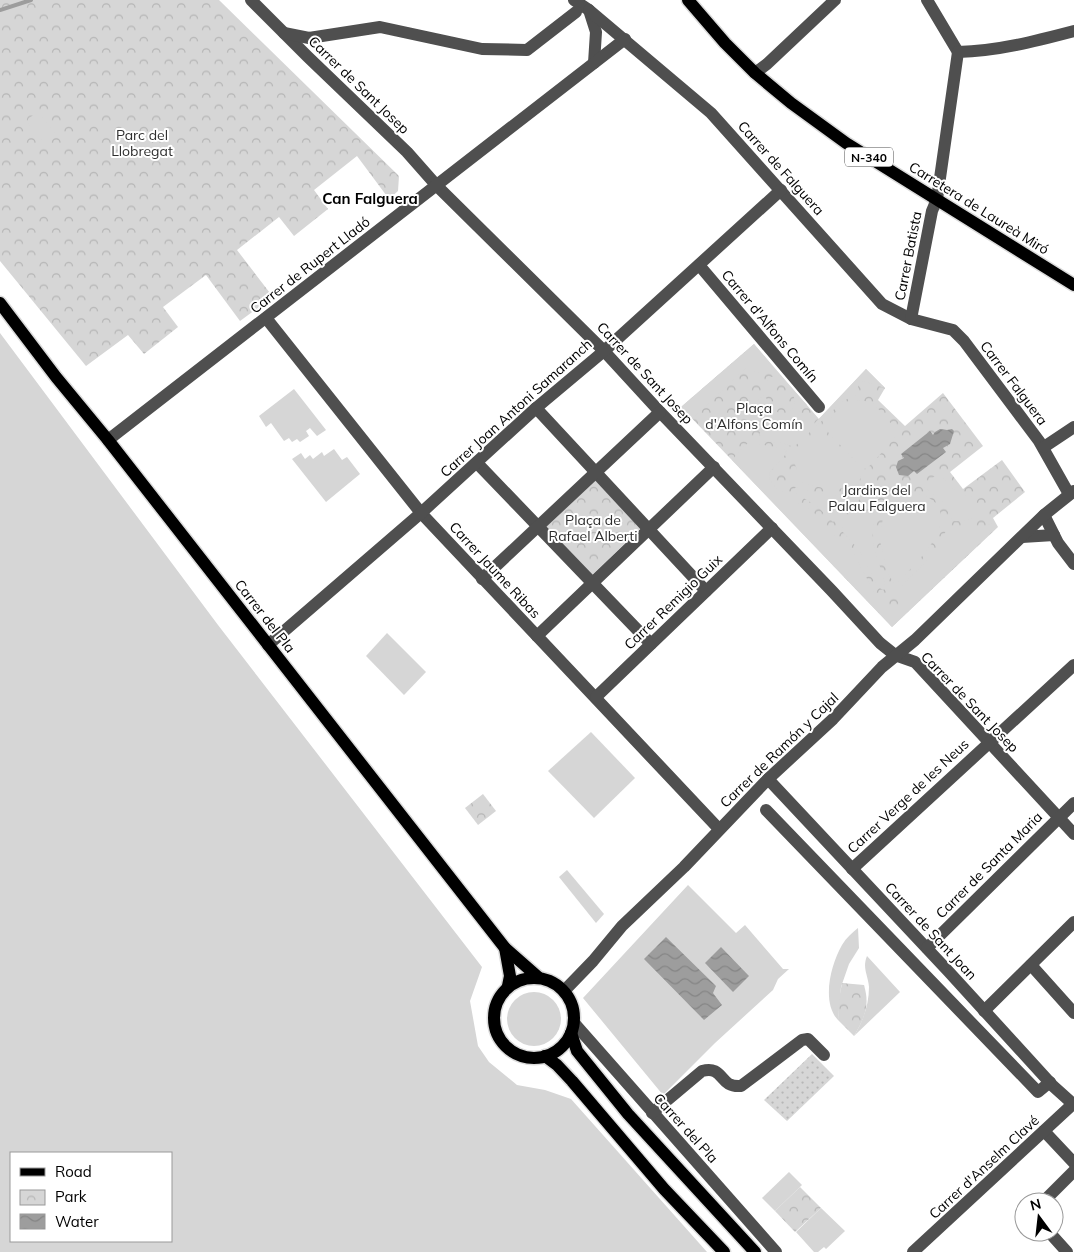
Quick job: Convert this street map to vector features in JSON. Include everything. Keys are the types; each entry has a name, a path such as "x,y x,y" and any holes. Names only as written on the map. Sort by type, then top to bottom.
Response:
{"main road":[{"name":"Carretera de Laureà Miró","path":"688,0 725,43 755,73 791,103 846,142 1074,285"},
{"name":"Carrer del Pla","path":"0,303 506,948 538,978"},
{"name":"Carrer del Pla","path":"506,948 510,976 508,986"},
{"path":"572,1028 560,1048 545,1056 533,1058 521,1056 506,1047 499,1038 493,1022 494,1010 498,1000 508,986 524,978 538,978 550,981 564,990 572,1004 572,1028 577,1051 665,1156 755,1252"},
{"path":"545,1056 557,1065 572,1081 664,1189 724,1252"}],"street":[{"name":"Carrer de Sant Josep","path":"251,0 407,152 437,186 604,351 880,643 895,655 914,662 1074,834"},
{"path":"755,73 835,0"},
{"path":"928,0 958,52 980,51 1034,42 1074,31"},
{"path":"284,33 309,38 380,27 482,49 527,50 582,4"},
{"path":"582,4 625,39"},
{"path":"582,4 596,32 594,63"},
{"name":"Carrer de Rupert Lladó","path":"108,440 625,39"},
{"name":"Carrer de Falguera","path":"625,39 711,113 882,304 911,319"},
{"name":"Carrer Batista","path":"911,319 939,184 958,52"},
{"name":"Carrer Joan Antoni Samaranch","path":"268,644 421,513 536,408 604,351 781,190"},
{"name":"Carrer d'Alfons Comín","path":"699,265 819,407"},
{"name":"Carrer Jaume Ribas","path":"266,318 421,513 719,829"},
{"name":"Carrer Falguera","path":"911,319 953,330 964,341 1044,447 1072,493"},
{"path":"536,408 706,592"},
{"path":"482,579 660,412"},
{"path":"1044,447 1074,427"},
{"path":"477,463 651,644"},
{"path":"537,636 714,467"},
{"name":"Carrer de Ramón y Cajal","path":"564,990 593,961 622,926 768,779 833,719 895,655 915,640 1044,515 1072,493"},
{"path":"1044,515 1054,535 1074,564"},
{"name":"Carrer Remigio Guix","path":"596,697 772,528"},
{"path":"1022,537 1054,535"},
{"name":"Carrer Verge de les Neus","path":"852,869 1074,665"},
{"name":"Carrer de Sant Joan","path":"768,779 1050,1082 1074,1103"},
{"name":"Carrer de Santa Maria","path":"927,948 1074,803"},
{"path":"766,810 1038,1092 1050,1082"},
{"path":"984,1011 1074,922"},
{"path":"1031,966 1074,1013"},
{"name":"Carrer del Pla","path":"572,1028 652,1113 776,1252"},
{"path":"652,1113 702,1071 709,1069 715,1071 724,1082 733,1087 741,1086 802,1040 808,1039 824,1054"},
{"name":"Carrer d'Anselm Clavé","path":"913,1252 1074,1103"},
{"path":"1044,1131 1074,1164"},
{"path":"1054,1192 1074,1172"},
{"path":"1058,1242 1067,1252"}],"green space":[{"name":"Parc del Llobregat","path":"0,0 219,0 399,176 398,191 389,199 357,156 314,190 328,209 294,236 279,217 237,250 273,297 240,321 206,275 163,307 178,327 144,354 128,335 86,366 0,261"},
{"path":"39,113 55,133 55,137 47,143 43,142 28,123 28,119"},
{"path":"0,333 218,625 482,967 470,1001 478,1046 489,1062 517,1085 545,1090 571,1099 707,1252 0,1252"},
{"name":"Jardins del Palau Falguera","path":"754,344 819,419 866,369 885,388 878,400 905,426 943,393 983,446 950,472 963,489 1002,460 1025,492 993,518 998,527 892,627 681,407"},
{"path":"754,344 770,363 757,373 748,366 693,418 681,407"},
{"path":"866,369 885,388 862,381 858,384 858,394 843,401 796,445 791,446 764,441 759,434 775,419 758,400 764,395 774,409 782,414 787,413 794,404 792,392 787,386 778,382 766,381 771,377 780,375 807,405 798,413 811,427"},
{"path":"294,389 326,430 317,436 310,428 306,431 309,436 300,442 297,439 292,442 289,438 284,441 271,423 266,427 259,416"},
{"path":"861,400 874,404 896,429 897,434 877,459 865,469 827,431 831,419 838,410 849,403"},
{"path":"820,435 824,436 861,476 858,485 835,489 811,485 797,480 797,470 794,462 814,438"},
{"path":"750,442 787,450 785,453 787,453 769,473 770,480 776,488 811,510 819,518 827,531 846,544 854,554 874,592 889,610 896,610 901,605 898,590 931,556 946,531 985,527 993,522 997,527 892,627 732,460"},
{"path":"334,449 342,460 347,457 360,474 326,502 292,459 301,453 305,459 310,455 313,459 322,452 324,456"},
{"path":"937,475 941,475 956,491 976,498 978,510 974,518 954,521 942,501 924,487"},
{"name":"Plaça de Rafael Alberti","path":"595,480 641,528 591,576 546,527"},
{"path":"796,487 835,495 862,495 859,500 833,522 819,508 796,493 794,489"},
{"path":"903,489 926,496 932,500 939,509 941,520 938,532 923,555 897,583 894,583 888,574 879,537 884,514 885,497 892,491"},
{"path":"869,510 876,511 873,542 884,580 885,589 883,590 878,587 859,550 841,530 854,518"},
{"path":"387,633 426,672 404,695 366,656"},
{"path":"591,732 635,778 594,818 548,771"},
{"path":"483,794 496,811 478,825 465,808"},
{"path":"567,870 604,914 596,923 559,877"},
{"path":"688,885 736,933 745,925 783,969 789,969 778,979 773,990 715,1043 663,1095 583,998"},
{"path":"858,928 859,948 849,964 841,987 838,1020 830,1003 831,972 842,945"},
{"path":"867,956 900,992 854,1036 863,1019 868,1000 869,987 865,964"},
{"path":"842,983 864,985 866,992 865,1011 854,1036 838,1020"},
{"path":"534,992 553,1000 561,1019 553,1038 534,1046 515,1038 507,1019 515,1000"},
{"path":"812,1054 834,1076 787,1121 764,1100"},
{"path":"789,1172 802,1185 775,1211 762,1198"},
{"path":"800,1187 821,1208 795,1232 775,1211"},
{"path":"821,1208 845,1231 826,1249 824,1247 818,1252 814,1252 796,1232"}],"water":[{"path":"940,429 952,429 954,431 950,444 943,448 946,452 917,474 914,471 908,476 899,475 896,467 898,461 904,458 901,454 930,431 933,435"},
{"path":"666,937 716,986 713,993 722,1005 704,1020 644,959"},
{"path":"721,947 749,976 733,992 705,963"}],"waterway":[{"path":"0,10 31,0"}],"district":[{"name":"Can Falguera","path":"370,198"}],"park label":[{"name":"Plaça d'Alfons Comín","path":"754,416"}]}
